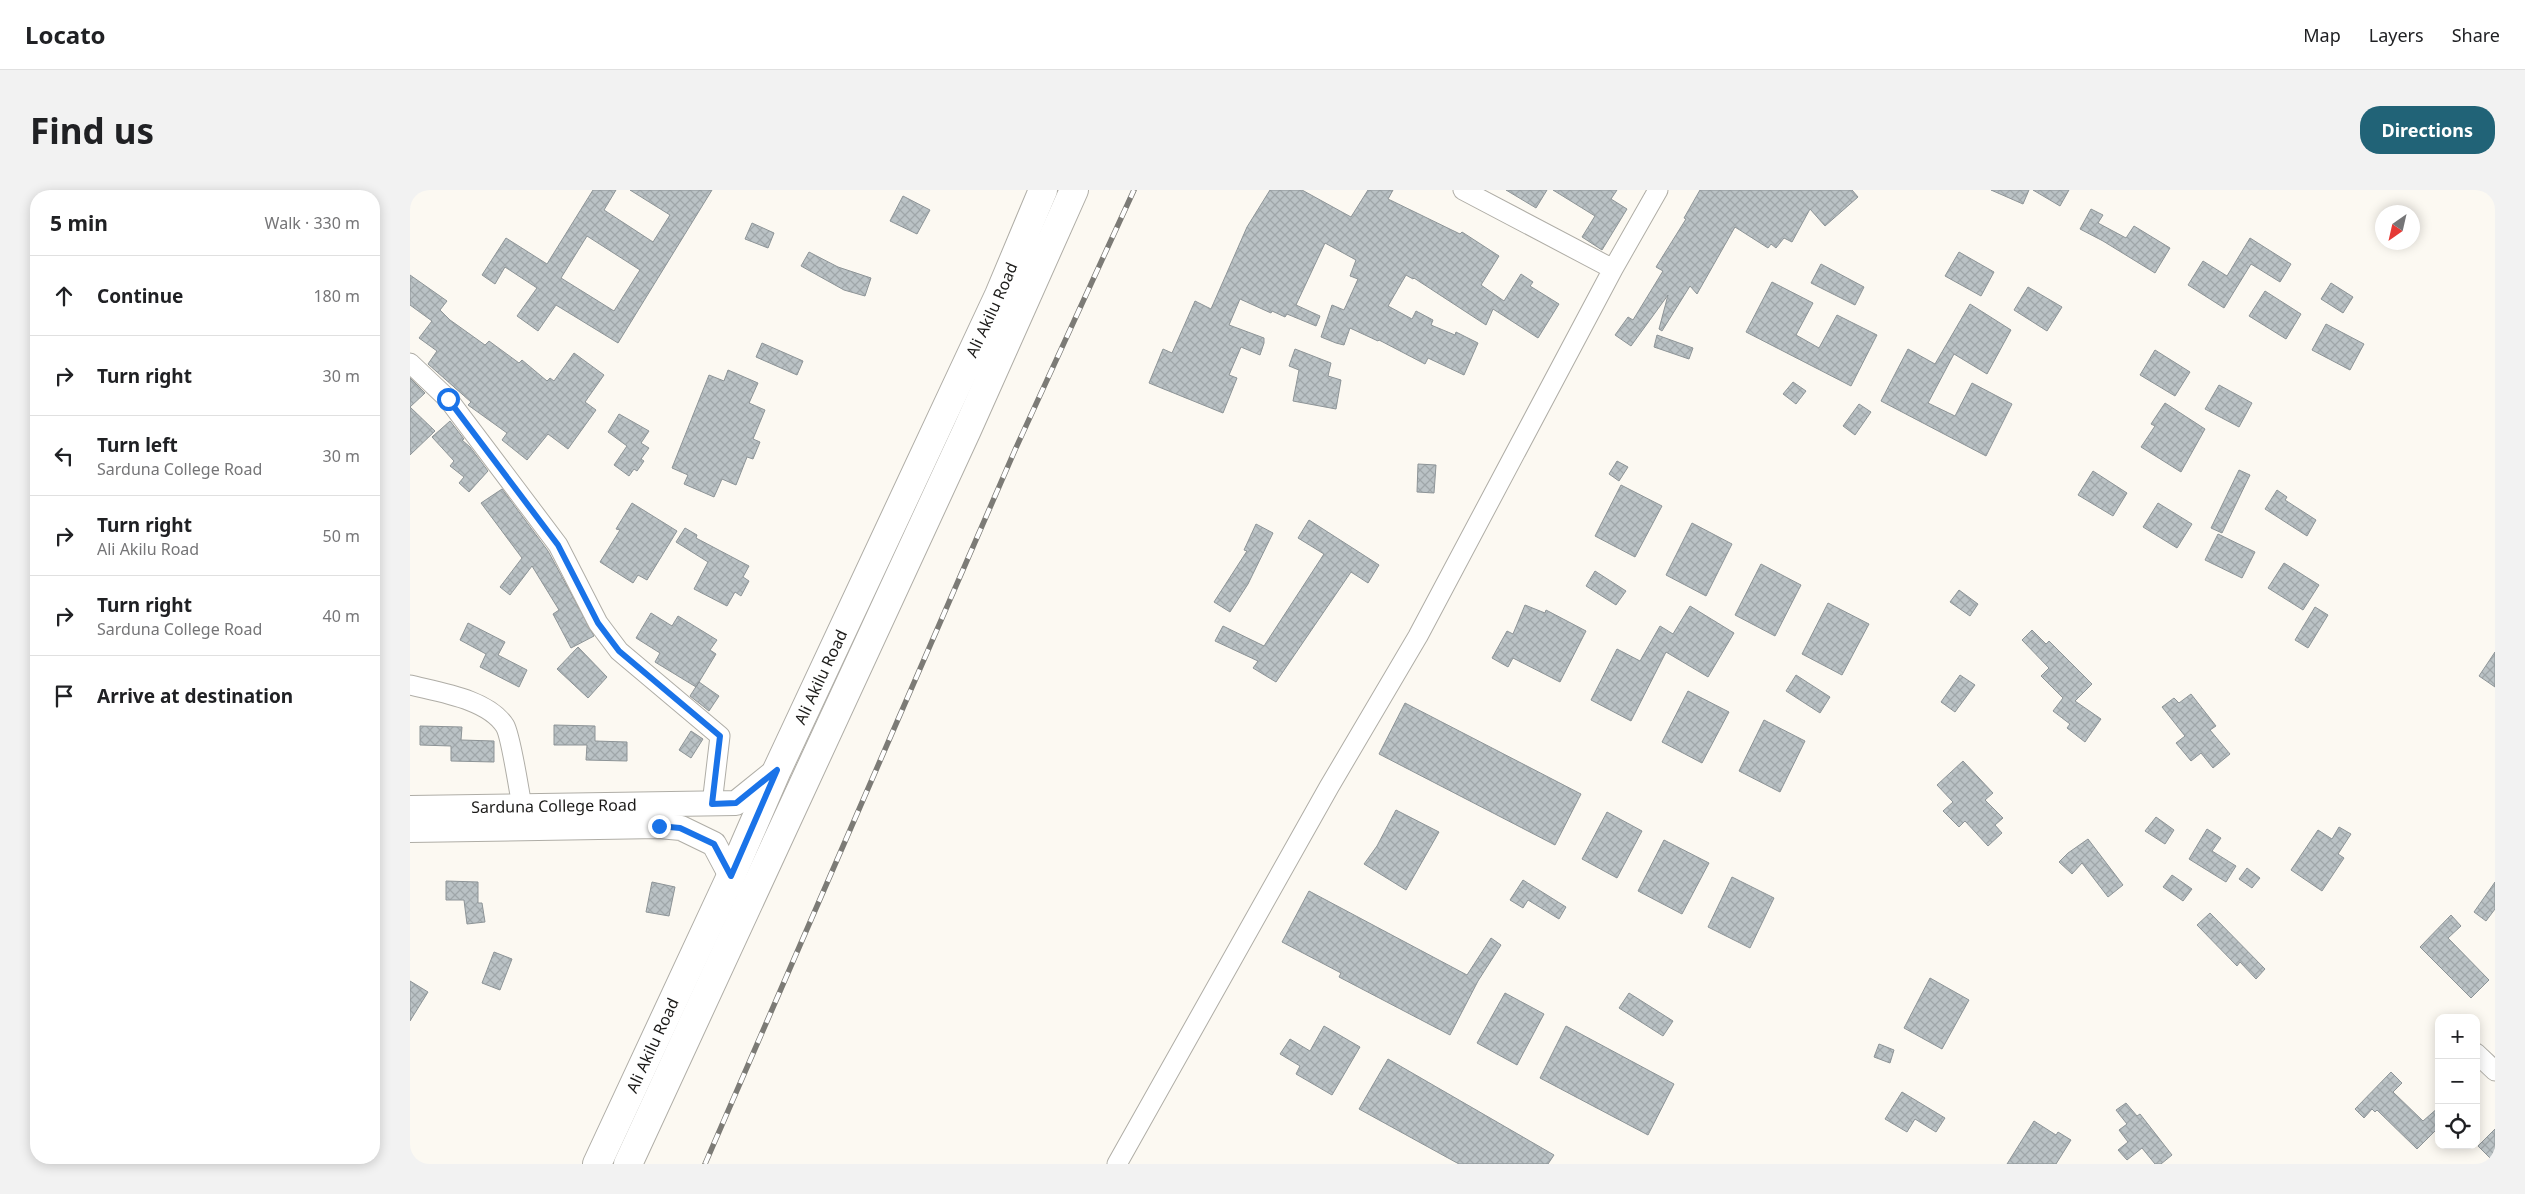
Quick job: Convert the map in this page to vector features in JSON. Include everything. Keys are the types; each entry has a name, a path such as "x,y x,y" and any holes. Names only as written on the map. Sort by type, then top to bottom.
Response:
{"main road":[{"name":"Ali Akilu Road","path":"598,1164 731,876 777,770 999,295 1043,190"},
{"name":"Ali Akilu Road","path":"628,1164 967,430 1074,190"},
{"path":"942,418 967,430"}],"street":[{"path":"1464,190 1613,269"},
{"path":"1117,1164 1329,787 1418,636 1613,269 1658,190"},
{"path":"410,363 448,399 558,545 598,623 619,651 720,736 712,804"},
{"path":"410,686 466,699 489,711 505,726 522,806"},
{"name":"Sarduna College Road","path":"410,808 736,803 777,770"},
{"name":"Sarduna College Road","path":"410,830 659,826 680,828 714,844 731,876"},
{"path":"2480,1057 2495,1071"}],"building":[{"path":"593,190 616,190 604,210 653,242 670,215 630,190 712,190 618,343 556,305 538,331 517,316 537,288 505,267 495,284 482,275 506,238 547,264","holes":["587,236 640,270 614,311 561,278"]},
{"path":"1270,190 1302,190 1351,217 1368,190 1393,190 1388,199 1460,234 1462,232 1499,256 1481,285 1504,301 1521,274 1533,282 1530,286 1559,304 1538,338 1493,309 1486,325 1414,278 1406,275 1388,306 1412,319 1416,311 1433,320 1431,325 1455,335 1456,332 1478,343 1464,375 1428,358 1425,364 1379,340 1350,328 1344,345 1336,343 1321,337 1332,305 1344,310 1358,279 1350,276 1356,260 1325,243 1296,305 1320,316 1316,326 1287,314 1285,317 1272,311 1271,313 1240,299 1229,325 1264,338 1264,343 1260,355 1241,347 1229,375 1237,378 1223,413 1149,383 1163,349 1172,353 1195,301 1211,309 1247,227"},
{"path":"1506,190 1547,190 1536,208"},
{"path":"1553,190 1617,190 1611,199 1627,209 1602,250 1582,237 1595,216"},
{"path":"1700,190 1852,190 1858,197 1825,226 1810,209 1792,242 1784,238 1776,248 1771,244 1768,248 1735,227 1697,294 1690,286 1662,331 1659,329 1668,295 1631,346 1615,335 1628,317 1633,320 1663,271 1656,267 1686,219 1684,218"},
{"path":"1991,190 2029,190 2023,204"},
{"path":"2033,190 2069,190 2060,206"},
{"path":"903,196 930,210 917,234 890,221"},
{"path":"2091,209 2103,215 2098,223 2126,238 2134,226 2170,248 2155,273 2080,229"},
{"path":"752,223 774,233 768,248 745,239"},
{"path":"2250,238 2291,264 2280,282 2251,264 2224,308 2188,285 2203,261 2227,276"},
{"path":"809,252 838,267 871,278 865,296 844,290 801,266"},
{"path":"1959,252 1994,272 1981,296 1945,276"},
{"path":"1821,264 1864,287 1855,305 1811,283"},
{"path":"410,275 447,301 440,310 450,320 485,345 489,341 519,363 522,360 547,381 550,378 554,381 574,353 604,375 585,402 596,410 568,449 548,434 527,460 502,440 507,433 468,405 471,402 428,364 437,351 419,338 432,321 410,305"},
{"path":"1772,282 1813,303 1796,335 1819,348 1837,315 1877,335 1851,386 1746,332"},
{"path":"2331,283 2353,297 2343,313 2321,299"},
{"path":"2028,287 2062,307 2047,331 2014,310"},
{"path":"2265,291 2301,314 2286,339 2249,316"},
{"path":"1970,304 2011,330 1987,374 1954,354 1928,403 1955,416 1972,383 2012,404 1986,456 1881,401 1908,349 1935,364"},
{"path":"2326,324 2364,344 2350,370 2312,350"},
{"path":"1657,335 1693,348 1689,359 1654,347"},
{"path":"762,343 803,361 797,375 756,357"},
{"path":"1295,349 1331,363 1328,376 1341,380 1336,409 1293,401 1299,370 1289,366"},
{"path":"2155,350 2190,372 2175,396 2140,375"},
{"path":"728,370 758,383 749,403 765,410 753,439 760,442 753,459 747,457 736,485 722,479 714,497 684,484 688,475 672,468 709,375 724,381"},
{"path":"410,378 425,393 410,407"},
{"path":"1793,382 1806,391 1796,404 1783,394"},
{"path":"2219,385 2252,403 2239,427 2205,409"},
{"path":"2165,403 2205,429 2181,472 2141,447 2155,426 2151,424"},
{"path":"1859,404 1871,412 1855,435 1843,426"},
{"path":"410,407 435,431 410,455"},
{"path":"619,414 649,431 641,443 649,448 641,459 644,461 637,471 634,469 629,476 614,465 627,446 608,432"},
{"path":"450,421 464,439 462,440 470,447 488,471 469,492 459,483 464,477 450,466 454,461 432,437"},
{"path":"1617,461 1628,467 1619,481 1609,474"},
{"path":"1418,464 1436,465 1434,493 1417,492"},
{"path":"2239,470 2250,475 2222,533 2211,528"},
{"path":"2093,471 2127,493 2113,516 2078,495"},
{"path":"1621,485 1662,506 1635,557 1595,536"},
{"path":"502,489 548,551 594,636 571,648 553,614 559,610 532,566 510,595 500,587 522,558 481,503"},
{"path":"2277,490 2287,497 2285,500 2316,520 2307,536 2265,509"},
{"path":"632,503 677,531 647,580 638,575 633,583 600,562 620,530 616,529"},
{"path":"2158,503 2192,524 2177,548 2143,527"},
{"path":"1309,520 1379,565 1368,583 1351,572 1276,682 1253,668 1258,661 1215,641 1223,626 1264,646 1324,554 1298,538"},
{"path":"1692,523 1732,544 1706,596 1666,575"},
{"path":"1256,524 1273,533 1248,584 1230,612 1214,602 1247,551 1244,550"},
{"path":"685,528 697,535 696,538 749,566 743,577 749,581 741,596 735,592 727,606 694,589 708,562 676,542"},
{"path":"2218,534 2255,552 2242,578 2205,560"},
{"path":"2284,563 2319,585 2303,610 2268,588"},
{"path":"1761,564 1801,585 1775,636 1735,615"},
{"path":"1595,571 1626,591 1616,605 1586,586"},
{"path":"1959,590 1978,604 1970,616 1950,602"},
{"path":"1828,603 1869,624 1842,675 1802,654"},
{"path":"1525,605 1545,613 1546,610 1586,631 1560,682 1513,658 1508,667 1492,658 1507,631 1513,634"},
{"path":"1690,606 1734,633 1708,677 1666,652 1631,721 1591,700 1617,649 1640,661 1660,626 1673,634"},
{"path":"2315,607 2328,615 2308,648 2295,640"},
{"path":"651,613 672,626 678,616 717,640 710,650 716,654 696,687 655,662 660,653 636,638"},
{"path":"468,623 505,642 498,655 527,670 519,687 480,667 486,654 460,640"},
{"path":"2032,630 2046,644 2049,641 2092,684 2075,701 2101,719 2085,742 2067,728 2070,724 2053,711 2063,698 2041,676 2049,668 2022,640"},
{"path":"578,647 607,677 588,698 557,669"},
{"path":"2495,652 2495,687 2479,676"},
{"path":"1796,675 1830,697 1820,713 1786,691"},
{"path":"1960,675 1975,685 1955,712 1941,702"},
{"path":"699,682 719,696 709,711 690,696"},
{"path":"1688,691 1729,712 1702,763 1662,742"},
{"path":"2191,694 2216,726 2210,730 2230,754 2213,768 2201,753 2191,761 2176,743 2185,736 2162,707 2174,698 2179,703"},
{"path":"1405,703 1581,794 1555,845 1379,754"},
{"path":"1764,720 1805,741 1780,792 1739,771"},
{"path":"554,725 595,726 595,741 627,742 627,761 586,760 587,745 554,745"},
{"path":"420,726 462,727 461,740 494,741 494,762 451,761 451,746 420,745"},
{"path":"691,731 703,739 691,758 679,750"},
{"path":"1963,761 1993,793 1985,800 2003,818 1995,825 2002,833 1988,846 1965,821 1959,827 1943,811 1953,802 1937,785"},
{"path":"1396,810 1439,832 1406,890 1364,864 1377,846"},
{"path":"1607,812 1642,831 1617,878 1582,859"},
{"path":"2156,817 2174,830 2165,844 2145,831"},
{"path":"2339,827 2351,834 2338,854 2344,858 2322,891 2291,870 2318,830 2332,839"},
{"path":"2207,829 2221,838 2212,851 2236,866 2226,882 2189,859"},
{"path":"2088,839 2123,885 2108,897 2082,863 2072,874 2059,862"},
{"path":"1664,840 1709,863 1682,914 1638,891"},
{"path":"2247,868 2260,878 2252,888 2239,879"},
{"path":"2172,875 2192,889 2183,901 2163,887"},
{"path":"1732,877 1774,898 1750,948 1708,927"},
{"path":"1523,880 1566,907 1559,919 1528,900 1523,908 1510,900"},
{"path":"446,881 478,882 478,903 482,903 485,922 467,924 464,900 446,900"},
{"path":"652,882 675,887 669,916 646,912"},
{"path":"2495,882 2495,909 2486,921 2474,912"},
{"path":"1309,891 1467,975 1491,938 1501,945 1478,981 1450,1035 1339,977 1341,973 1282,942"},
{"path":"2210,913 2265,969 2256,979 2240,962 2237,966 2197,925"},
{"path":"2451,915 2461,926 2448,938 2489,980 2471,998 2420,947"},
{"path":"494,952 512,959 500,990 482,983"},
{"path":"1930,978 1969,1000 1942,1049 1904,1028"},
{"path":"410,981 428,992 410,1021"},
{"path":"1505,993 1544,1014 1517,1065 1477,1043"},
{"path":"1629,993 1673,1021 1663,1036 1619,1008"},
{"path":"1324,1026 1360,1047 1332,1095 1296,1074 1300,1066 1280,1054 1290,1039 1310,1051"},
{"path":"1566,1026 1674,1084 1648,1135 1540,1078"},
{"path":"1879,1044 1894,1050 1890,1063 1874,1057"},
{"path":"1388,1059 1554,1155 1548,1164 1459,1164 1359,1109"},
{"path":"2391,1072 2402,1083 2393,1092 2423,1121 2435,1110 2435,1131 2417,1149 2377,1110 2375,1112 2372,1109 2364,1118 2355,1109"},
{"path":"1902,1092 1945,1118 1936,1132 1915,1119 1907,1132 1885,1119"},
{"path":"2126,1103 2137,1116 2140,1114 2172,1155 2161,1164 2155,1164 2142,1148 2127,1160 2118,1150 2128,1142 2119,1130 2127,1124 2116,1110"},
{"path":"2034,1121 2056,1135 2058,1132 2071,1140 2056,1164 2007,1164"},
{"path":"2495,1129 2495,1163 2480,1148 2480,1144"}],"railway":[{"path":"705,1164 1015,450 1134,190"}],"route":[{"path":"448,399 558,545 598,623 619,651 720,736 712,804 736,803 777,770 731,876 714,844 680,828 659,826"}]}
